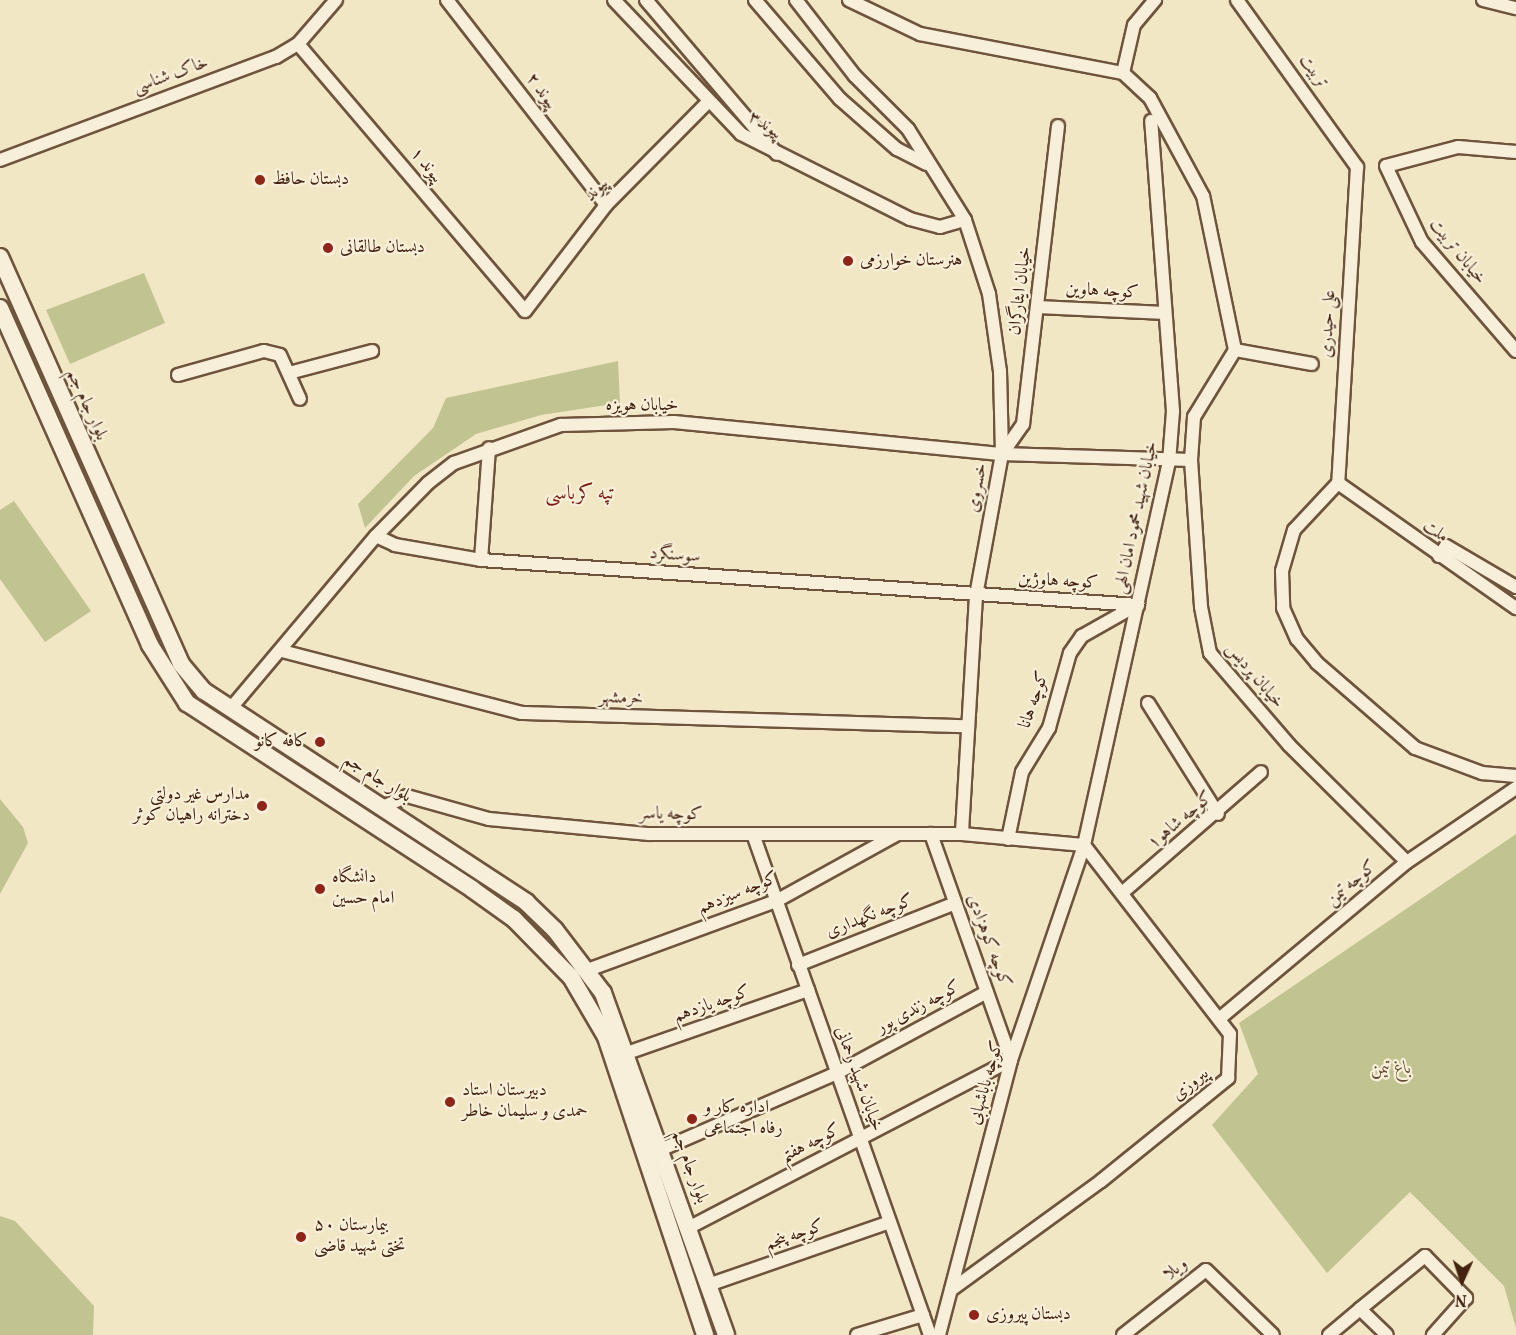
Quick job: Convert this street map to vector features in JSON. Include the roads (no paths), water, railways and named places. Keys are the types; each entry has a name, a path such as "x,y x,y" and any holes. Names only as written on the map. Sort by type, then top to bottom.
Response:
{"main road":[{"name":"بلوار جام جم","path":"0,257 181,664 204,691 386,806 526,902 555,930 603,993 711,1284 726,1335"},
{"name":"بلوار جام جم","path":"0,308 168,679 187,703 214,723 472,889 543,944 571,977 606,1037 705,1335"},
{"path":"670,1235 690,1227"}],"street":[{"name":"خاک شناسی","path":"0,160 276,57 298,44 336,0"},
{"name":"پیوند ۲","path":"447,0 606,205"},
{"name":"پیوند۳","path":"614,0 707,103 741,134 780,157"},
{"name":"پیوند۳","path":"646,0 780,157"},
{"path":"755,0 840,99 897,149 926,164"},
{"name":"خسروی","path":"796,0 855,76 908,129 926,164 965,220 989,294 1000,371 1002,454 976,596 962,834"},
{"path":"849,0 920,34 1124,73 1150,98 1203,196 1235,350 1312,364"},
{"path":"1124,73 1134,25 1155,0"},
{"name":"تربیت","path":"1237,0 1357,167"},
{"path":"1483,0 1516,8"},
{"name":"پیوند ۱","path":"298,44 525,311"},
{"name":"پیوند","path":"525,311 606,205 707,103"},
{"name":"خیابان شهید محمود امان الهی","path":"1084,845 1169,462 1173,411 1151,121"},
{"name":"خیابان ایثارگران","path":"1002,454 1023,424 1058,126"},
{"name":"خیابان تربیت","path":"1516,152 1458,147 1386,166 1422,242 1516,351"},
{"path":"780,157 910,219 940,227 965,220"},
{"name":"علی حیدری","path":"1338,483 1357,167"},
{"name":"کوچه هاوین","path":"1038,307 1164,313"},
{"name":"خیابان پردیس","path":"1235,350 1194,417 1191,460 1201,607 1210,653 1289,745 1407,862"},
{"path":"178,375 264,351 280,355 300,399"},
{"path":"289,373 372,351"},
{"name":"خیابان هویزه","path":"231,708 282,651 375,536 428,483 454,463 489,448 561,425 674,422 1002,454 1169,462 1191,460"},
{"path":"481,560 489,448"},
{"path":"1338,483 1294,530 1282,571 1283,608 1297,639 1317,663 1415,748 1482,773 1516,776"},
{"name":"ملت","path":"1338,483 1516,608"},
{"name":"سوسنگرد","path":"375,536 395,545 481,560 976,596"},
{"path":"1439,556 1446,546 1516,587"},
{"name":"کوچه هاوژین","path":"976,596 1138,604"},
{"name":"کوچه هانا","path":"1008,839 1022,772 1048,728 1070,652 1082,636 1138,604"},
{"name":"خرمشهر","path":"282,651 522,713 967,726"},
{"path":"1148,703 1218,814"},
{"name":"کوچه شاهو۱","path":"1122,894 1218,814 1261,772"},
{"name":"کوچه تیمن","path":"1219,1019 1407,862 1516,788"},
{"name":"کوچه یاسر","path":"386,806 407,796 489,819 649,834 962,834 1084,845"},
{"name":"خیابان شهید رحمانی","path":"753,834 930,1335"},
{"name":"کوچه سیزدهم","path":"585,971 776,900 898,834"},
{"name":"کوچه کوهزادی","path":"931,834 1011,1060"},
{"name":"پیروزی","path":"951,1290 1101,1181 1228,1078 1230,1034 1084,845"},
{"name":"کوچه باباشهابی","path":"939,1335 1011,1060 1084,845"},
{"name":"کوچه نگهداری","path":"798,965 955,903"},
{"name":"کوچه یازدهم","path":"627,1053 808,990"},
{"name":"کوچه زندی پور","path":"662,1149 837,1073 987,992"},
{"name":"کوچه هفتم","path":"690,1227 1011,1060"},
{"name":"کوچه پنجم","path":"711,1284 890,1222"},
{"path":"1329,1335 1425,1256 1466,1298 1433,1335"},
{"name":"ویلا","path":"1123,1335 1206,1270 1273,1335"},
{"path":"1360,1309 1387,1335"},
{"path":"856,1335 923,1315"}],"place":[{"name":"دبستان حافظ","path":"260,180"},
{"name":"دبستان طالقانی","path":"328,248"},
{"name":"هنرستان خوارزمی","path":"848,261"},
{"name":"کافه کانو","path":"320,742"},
{"name":"مدارس غیر دولتی دخترانه راهیان کوثر","path":"262,806"},
{"name":"دانشگاه امام حسین","path":"320,889"},
{"name":"دبیرستان استاد حمدی و سلیمان خاطر","path":"450,1102"},
{"name":"اداره کار و رفاه اجتماعی","path":"692,1119"},
{"name":"بیمارستان ۵۰ تختی شهید قاضی","path":"301,1237"},
{"name":"دبستان پیروزی","path":"974,1315"}],"district":[{"name":"تپه کرباسی","path":"580,494"}],"park label":[{"name":"باغ تیمن","path":"1391,1069"}]}
